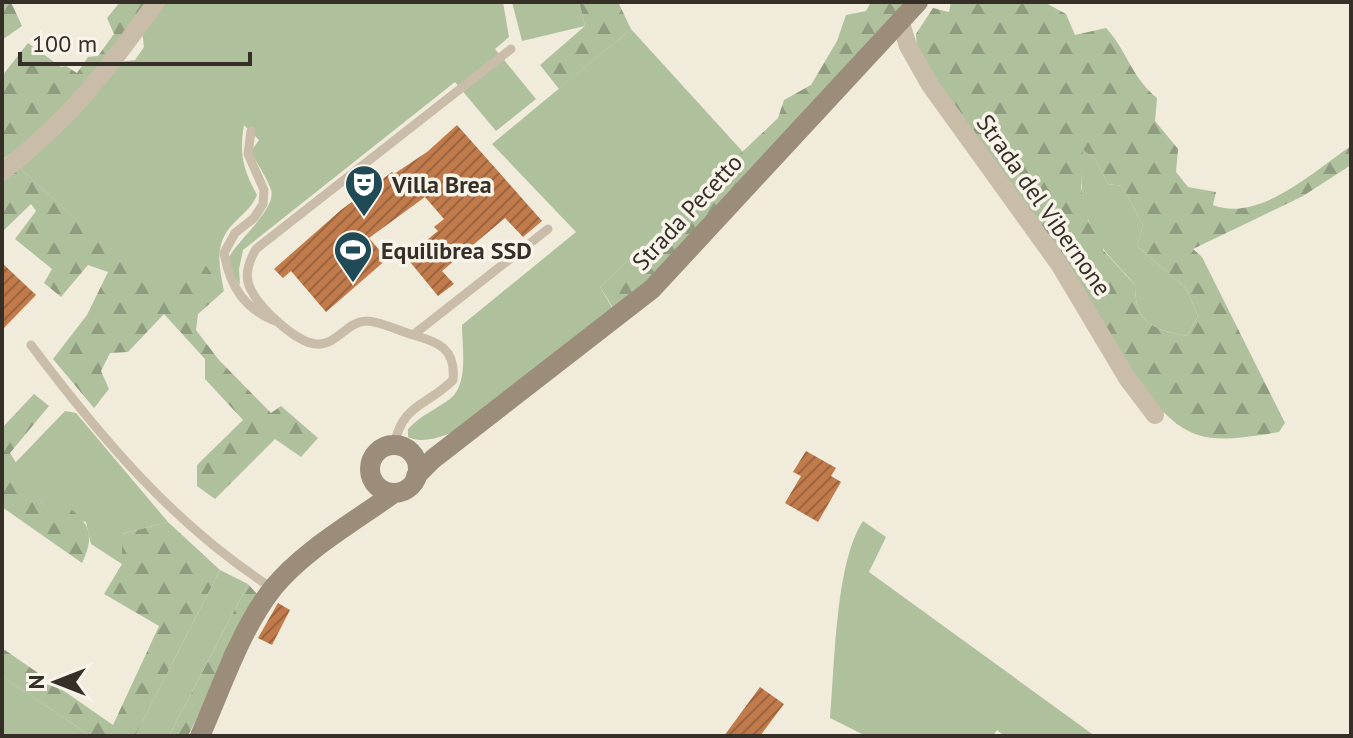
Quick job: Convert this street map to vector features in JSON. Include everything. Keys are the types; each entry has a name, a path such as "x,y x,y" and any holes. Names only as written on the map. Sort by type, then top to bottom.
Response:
{"main road":[{"name":"Strada Pecetto","path":"200,736 245,635 273,588 297,565 342,531 394,493 408,488 433,459 471,433 652,289 918,2"},
{"name":"Strada Pecetto","path":"342,531 366,497 374,455 471,433"},
{"path":"400,447 416,461 416,476"},
{"path":"371,477 380,488 394,493"}],"street":[{"path":"2,172 50,135 102,79 156,2"},
{"name":"Strada del Vibernone","path":"900,20 908,46 930,85 1059,264 1127,378 1155,415"}],"lane":[{"path":"400,447 402,419 412,408 453,380 451,354 440,343 368,321 355,324 334,341 320,344 305,342 281,324 251,290 247,276 249,261 256,249 511,49"},
{"path":"251,131 248,154 264,190 263,204 254,218 235,233 224,253 227,273 236,292 257,314 281,324"},
{"path":"413,335 548,229"},
{"path":"31,345 79,409 170,511 231,561 273,588"}],"green space":[{"path":"2,2 11,2 22,26 2,40"},
{"path":"120,2 149,2 53,123 2,160 2,76 28,43 61,67 66,66 77,73 88,57 98,56 114,34 107,18"},
{"path":"163,2 503,2 509,37 495,49 536,99 496,131 455,82 243,250 240,285 233,275 229,257 263,214 271,197 269,185 251,151 259,140 244,125 243,161 257,195 227,231 220,247 224,291 202,261 163,301 20,168 60,133 120,62 135,60 144,47 142,31"},
{"path":"512,2 579,2 585,26 522,41"},
{"path":"579,2 618,2 631,29 559,89 540,65 585,26"},
{"path":"871,2 909,2 678,250 615,311 600,287 778,118 784,100 811,85 837,41 846,15 866,11"},
{"path":"951,2 1044,2 1066,14 1075,35 1106,28 1141,82 1157,98 1155,121 1178,149 1176,172 1188,187 1216,192 1213,205 1231,209 1267,201 1351,146 1351,165 1303,196 1193,249 1202,257 1285,423 1279,432 1229,438 1195,434 1166,415 1132,377 917,51 916,34 933,8 949,12","holes":["1083,150 1095,159 1108,184 1122,186 1143,225 1137,246 1186,288 1198,316 1187,336 1155,327 1142,316 1135,285 1103,250 1104,232 1089,223 1081,187"]},
{"path":"631,29 743,152 600,287 614,311 469,426 431,439 408,437 408,429 450,399 460,384 462,325 576,232 492,144"},
{"path":"1083,150 1095,159 1108,184 1122,186 1143,225 1137,246 1186,288 1198,316 1187,336 1155,327 1142,316 1135,285 1096,236 1084,201 1081,175"},
{"path":"20,168 163,300 202,260 224,291 198,314 196,330 219,360 271,413 281,406 318,438 301,457 275,439 215,499 197,486 197,465 243,420 205,379 205,359 164,314 128,352 110,353 101,371 109,389 94,408 53,359 87,315 108,272 88,265 61,297 44,283 52,269 15,239 36,211 31,204 2,232 2,180"},
{"path":"34,394 49,406 10,453 44,506 58,498 82,519 89,533 89,541 82,563 2,507 2,428"},
{"path":"65,411 76,413 168,522 122,534 122,564 91,544 86,522 44,506 15,463"},
{"path":"863,521 886,537 869,572 1095,736 1004,736 997,730 993,736 866,736 830,718 842,588 854,539"},
{"path":"168,522 220,570 135,736 91,736 2,676 2,648 113,725 159,626 104,594 122,564 122,534"},
{"path":"220,570 248,584 169,736 135,736"},
{"path":"248,584 257,594 188,736 169,736"},
{"path":"2,676 91,736 2,736"}],"building":[{"name":"Villa Brea","path":"457,125 542,221 523,237 505,218 442,271 454,284 438,296 406,257 438,231 434,227 444,219 425,197 369,238 387,259 326,312 291,271 283,278 274,269 341,210 392,172 394,174 427,152"},
{"path":"2,263 36,295 2,330"},
{"path":"806,451 836,468 831,476 841,482 818,522 785,503 801,476 793,472"},
{"path":"278,603 290,610 272,645 258,638"},
{"path":"760,687 784,704 760,736 724,736"}],"place":[{"name":"Villa Brea","path":"364,218"},
{"name":"Equilibrea SSD","path":"353,284"}]}
